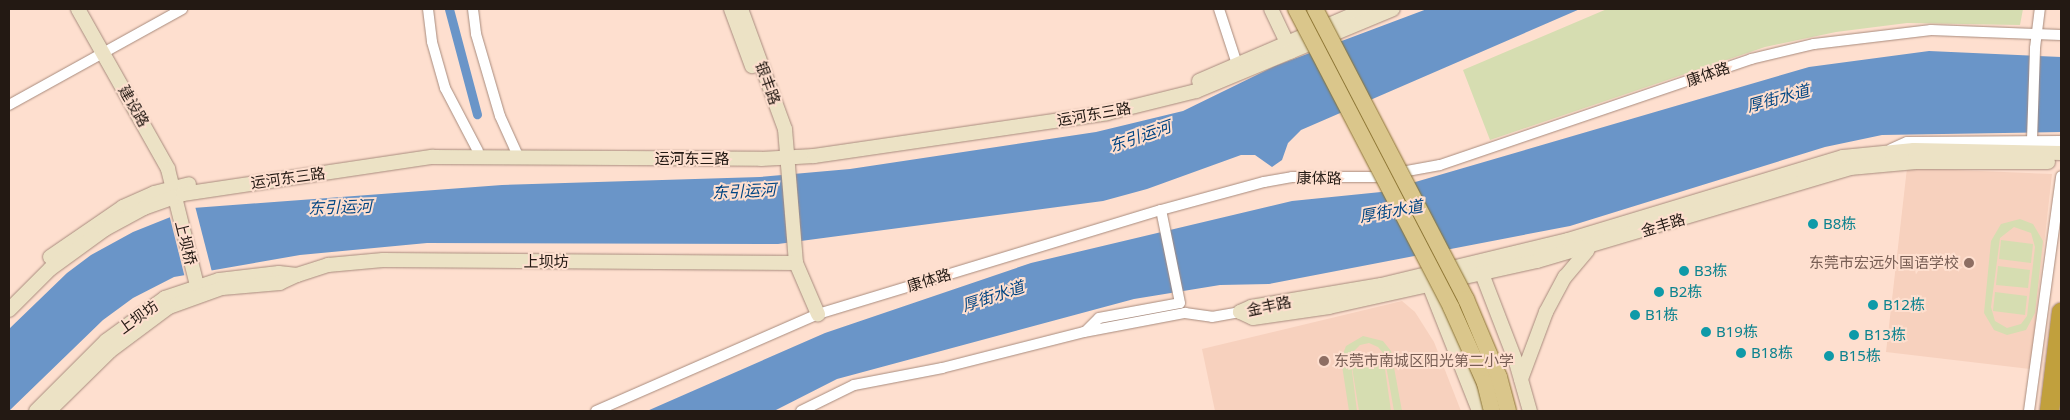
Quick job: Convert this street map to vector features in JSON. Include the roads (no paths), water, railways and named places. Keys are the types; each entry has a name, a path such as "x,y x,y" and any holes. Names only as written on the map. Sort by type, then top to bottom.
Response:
{"highway":[{"path":"2049,411 2060,317"}],"main road":[{"path":"1296,9 1451,307 1476,361 1492,411"},
{"path":"1315,9 1466,299 1499,377 1508,411"}],"street":[{"name":"建设路","path":"78,9 106,48 170,152 179,196"},
{"name":"建设路","path":"89,9 106,48"},
{"path":"9,105 106,48 182,9"},
{"path":"428,9 432,42 445,88 478,151"},
{"path":"473,9 476,34 500,116 517,155"},
{"name":"银丰路","path":"731,9 785,152"},
{"name":"银丰路","path":"741,9 785,129 785,152"},
{"path":"1219,9 1238,64"},
{"path":"1271,9 1290,48"},
{"name":"运河东三路","path":"9,310 50,269 87,241 125,217 179,196 381,163 432,158 517,155 785,152 1097,114 1151,104 1196,91 1290,48 1339,20 1366,9"},
{"name":"运河东三路","path":"1339,20 1393,9"},
{"path":"2032,140 2035,48 2040,9"},
{"name":"康体路","path":"596,411 818,314 1160,210 1278,179 1374,177 1440,165 1751,59 1814,44 1915,31 2061,35"},
{"name":"运河东三路","path":"785,152 1131,99 1192,84 1238,64 1290,48"},
{"path":"1888,151 1907,142 1983,140 2061,141"},
{"name":"金丰路","path":"1480,268 1815,165 1888,151 1962,149 2061,153"},
{"name":"运河东三路","path":"9,298 47,260 85,231 122,207 380,156 430,150 478,151 517,155"},
{"path":"785,152 796,262 818,314"},
{"name":"金丰路","path":"1240,312 1251,307 1428,280 1600,244 1820,176 1878,163 2061,162"},
{"path":"2029,411 2061,176"},
{"name":"上坝桥","path":"179,196 201,285"},
{"path":"1084,332 1099,318 1180,303 1160,210"},
{"path":"1521,379 1546,312 1565,277 1582,255 1600,244"},
{"name":"上坝坊","path":"36,411 124,325 165,298 201,285 278,273 297,275 328,265 383,260 796,262"},
{"path":"1480,268 1521,379 1530,411"},
{"path":"1428,280 1479,411"},
{"name":"上坝坊","path":"49,411 128,335 201,285"},
{"path":"801,411 820,400 854,385 942,368 1084,332 1185,313 1212,317 1240,312"},
{"path":"820,400 822,411"}],"water":[{"name":"东引运河","path":"1427,9 1580,9 1301,130 1288,143 1282,160 1272,167 1255,155 1241,155 1147,189 1103,201 778,244 427,243 300,255 174,277 133,298 103,320 9,411 9,329 67,273 91,255 133,232 193,208 502,185 760,177 850,169 1096,132 1183,111 1275,66"},
{"name":"厚街水道","path":"1929,51 2061,57 2061,132 1882,135 1825,147 1570,226 1269,284 1220,285 1134,299 837,379 774,411 647,411 825,333 1031,263 1292,201 1381,192 1809,67"}],"waterway":[{"path":"449,9 477,114"}],"place":[{"name":"B8栋","path":"1813,224"},
{"name":"东莞市宏远外国语学校","path":"1969,263"},
{"name":"B3栋","path":"1684,271"},
{"name":"B2栋","path":"1659,292"},
{"name":"B12栋","path":"1873,305"},
{"name":"B1栋","path":"1635,315"},
{"name":"B19栋","path":"1706,332"},
{"name":"B13栋","path":"1854,335"},
{"name":"B18栋","path":"1741,353"},
{"name":"B15栋","path":"1829,356"},
{"name":"东莞市南城区阳光第二小学","path":"1324,361"}]}
